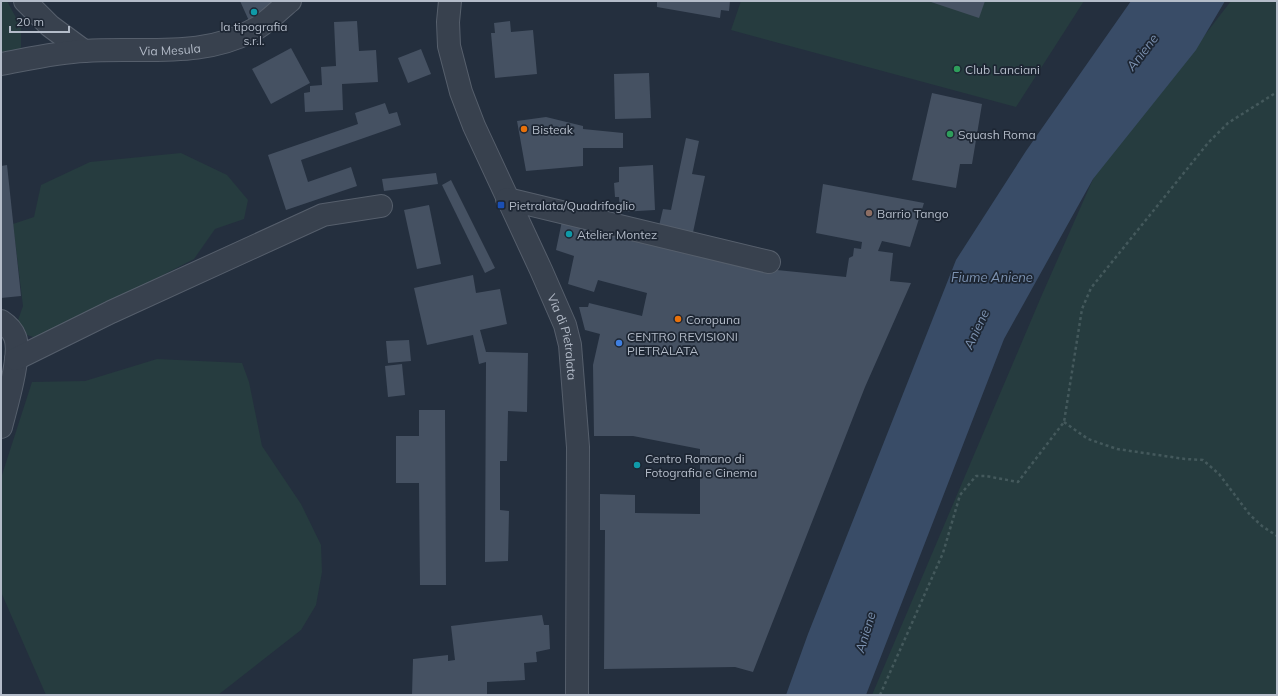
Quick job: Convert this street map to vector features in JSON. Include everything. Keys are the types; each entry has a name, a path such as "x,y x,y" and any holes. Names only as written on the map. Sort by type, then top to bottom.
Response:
{"street":[{"path":"25,1 50,26 84,51"},
{"name":"Via Mesula","path":"1,64 84,51 196,48 215,45 246,34 258,27 290,1"},
{"name":"Via di Pietralata","path":"450,1 448,22 449,46 462,92 474,126 542,270 562,318 571,351 578,447 577,695"},
{"path":"508,199 769,262"},
{"path":"16,359 111,312 323,214 381,206"},
{"path":"1,321 10,328 16,338 17,346 10,395 1,427"}],"path":[{"path":"880,695 943,553 960,494 976,476 986,476 1018,482 1064,422 1082,309 1091,288 1208,143 1228,123 1277,92"},
{"path":"1064,422 1088,439 1117,449 1185,459 1203,460 1219,474 1250,515 1262,526 1277,536"}],"green space":[{"path":"1,1 7,1 21,27 21,50 1,52"},
{"name":"Club Lanciani","path":"741,1 1084,1 1016,107 731,30"},
{"path":"1231,1 1277,1 1277,695 872,695 1041,297 1105,155 1184,62"},
{"path":"181,153 227,175 248,200 244,219 215,229 194,259 39,339 27,335 18,320 23,306 13,224 34,217 41,185 90,162"},
{"path":"157,359 242,363 249,382 262,446 301,504 321,545 322,572 316,605 301,630 218,695 46,695 1,592 1,478 32,382 85,381"}],"water":[{"name":"Fiume Aniene","path":"1131,1 1225,1 1196,50 1093,179 1004,339 866,695 786,695 808,634 956,260 1026,151"}],"building":[{"name":"la tipografia s.r.l.","path":"240,1 276,1 250,23"},
{"path":"657,1 730,1 729,11 721,10 720,18 657,7"},
{"path":"928,1 985,1 979,18"},
{"path":"357,21 359,51 376,50 378,82 342,84 343,110 305,112 304,93 310,92 310,86 322,85 321,67 336,66 334,22"},
{"path":"510,21 511,32 533,30 537,74 495,78 491,33 495,33 494,23"},
{"path":"291,48 310,83 271,104 252,69"},
{"path":"421,49 431,74 408,83 398,58"},
{"path":"649,73 651,118 615,119 614,74"},
{"name":"Squash Roma","path":"932,93 982,104 972,164 960,164 956,188 912,180"},
{"path":"385,103 389,114 397,112 401,125 301,160 308,182 351,167 357,186 286,210 268,155 358,124 355,113"},
{"path":"546,117 583,126 583,129 623,133 623,148 583,148 583,166 526,171 517,121"},
{"path":"686,138 699,141 692,174 705,176 692,237 658,230 663,209 671,210"},
{"path":"7,165 21,296 1,298 1,166"},
{"path":"653,165 655,210 620,212 619,197 615,197 614,183 619,182 619,167"},
{"path":"436,173 438,184 384,191 382,179"},
{"path":"451,180 495,268 485,273 442,185"},
{"path":"823,184 924,203 910,247 882,241 878,251 893,253 890,281 911,283 865,387 753,672 735,667 604,669 605,530 600,530 600,494 635,495 635,513 700,514 700,449 633,436 594,436 593,365 600,334 585,330 579,307 588,307 589,303 642,316 647,293 598,280 594,292 568,284 574,256 556,250 562,221 767,269 846,277 849,258 853,256 854,248 861,249 862,242 816,233"},
{"path":"429,205 441,264 417,269 404,210"},
{"path":"473,275 476,293 500,289 507,324 480,330 486,352 528,353 527,412 508,411 507,461 500,461 500,510 509,511 508,561 485,562 486,362 479,364 473,335 427,345 414,288"},
{"path":"409,340 411,361 388,363 386,341"},
{"path":"402,364 405,395 388,397 385,366"},
{"path":"419,410 445,410 446,585 420,585 419,483 396,483 396,436 419,436"},
{"path":"542,615 544,625 549,625 550,649 536,652 537,662 524,663 525,680 487,682 487,695 412,695 413,659 448,655 448,661 455,660 451,626"}],"place":[{"name":"la tipografia s.r.l.","path":"254,12"},
{"name":"Club Lanciani","path":"957,69"},
{"name":"Bisteak","path":"524,129"},
{"name":"Squash Roma","path":"950,134"},
{"name":"Pietralata/Quadrifoglio","path":"501,205"},
{"name":"Barrio Tango","path":"869,213"},
{"name":"Atelier Montez","path":"569,234"},
{"name":"Coropuna","path":"678,319"},
{"name":"CENTRO REVISIONI PIETRALATA","path":"619,343"},
{"name":"Centro Romano di Fotografia e Cinema","path":"637,465"}],"water label":[{"name":"Aniene","path":"1142,52"},
{"name":"Aniene","path":"976,329"},
{"name":"Aniene","path":"865,632"}]}
